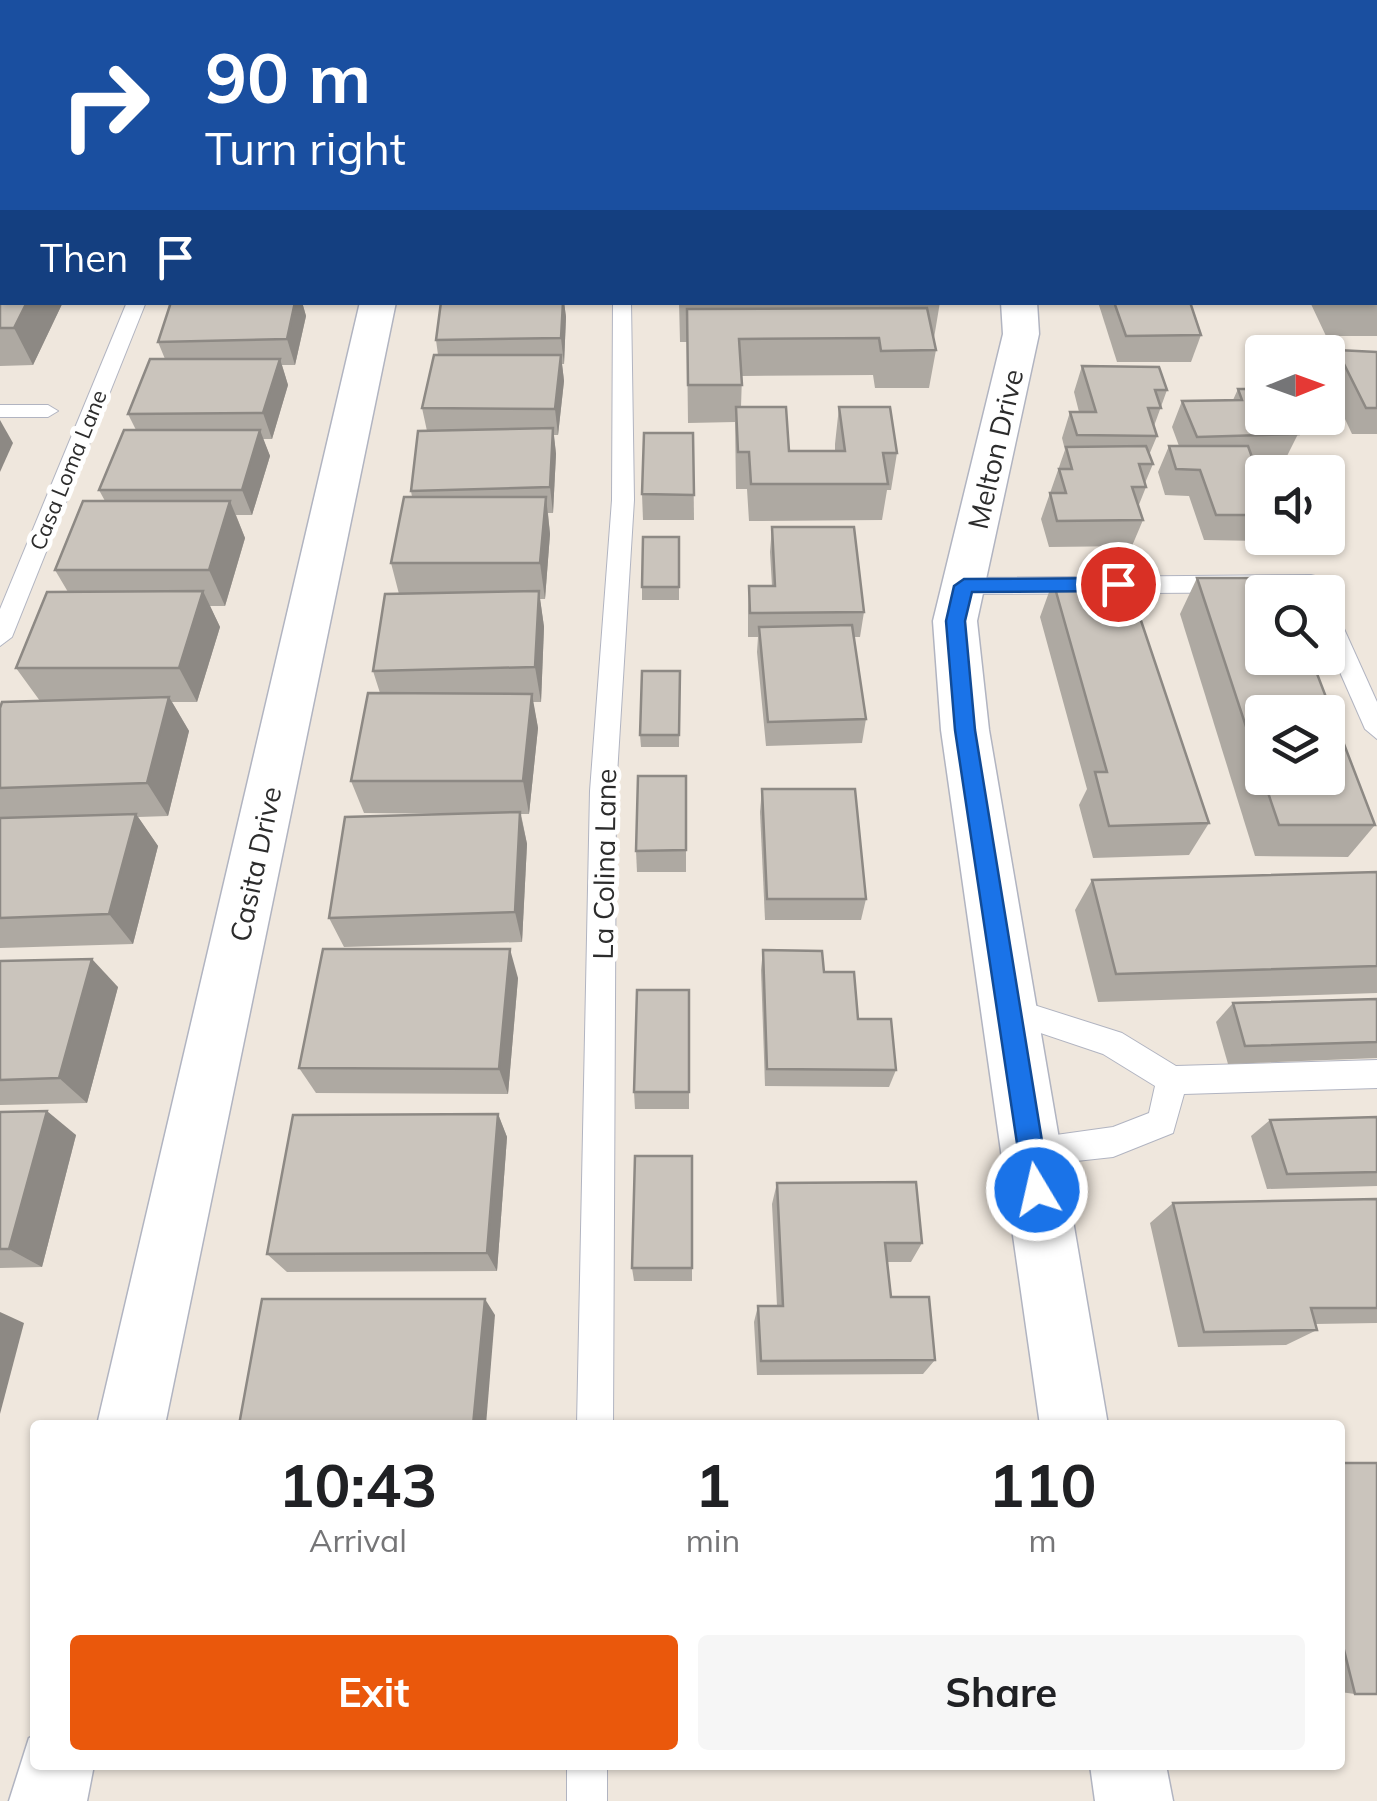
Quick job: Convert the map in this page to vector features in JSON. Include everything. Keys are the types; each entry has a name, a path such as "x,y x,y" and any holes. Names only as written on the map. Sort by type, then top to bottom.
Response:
{"street":[{"name":"Casita Drive","path":"132,1420 377,305"},
{"name":"Melton Drive","path":"1019,305 1021,334 956,621 965,730 1073,1420"},
{"path":"48,1801 55,1770"},
{"path":"1129,1770 1134,1801"}],"lane":[{"name":"Casa Loma Lane","path":"0,636 136,305"},
{"name":"La Colina Lane","path":"595,1420 603,792 622,500 622,305"},
{"path":"0,411 48,411"},
{"path":"964,586 1245,584"},
{"path":"1345,658 1377,730"},
{"path":"1010,1010 1112,1043 1172,1080 1377,1074"},
{"path":"1031,1151 1113,1142 1162,1122 1172,1080"},
{"path":"587,1801 588,1770"}],"building":[{"path":"0,305 26,305 14,328 0,328"},
{"path":"170,305 294,305 287,339 158,342"},
{"path":"441,305 563,305 561,338 436,340"},
{"path":"1115,305 1191,305 1201,335 1126,336"},
{"path":"927,308 936,350 881,351 879,338 739,339 742,385 688,385 687,309"},
{"path":"1345,350 1377,352 1377,408 1366,408 1345,366"},
{"path":"434,355 561,355 555,409 422,408"},
{"path":"150,359 280,359 263,413 128,414"},
{"path":"1082,366 1159,367 1167,390 1155,390 1161,408 1148,408 1157,436 1077,435 1070,412 1096,412"},
{"path":"1238,389 1245,389 1245,435 1264,435 1197,437 1182,401 1242,400"},
{"path":"736,407 786,407 789,451 845,451 839,407 890,407 897,453 883,453 888,484 751,484 749,452 738,452"},
{"path":"553,428 550,487 411,491 418,431"},
{"path":"124,430 260,430 242,490 99,490"},
{"path":"644,433 693,433 694,495 642,494"},
{"path":"1146,446 1153,464 1139,464 1146,487 1132,487 1143,520 1057,521 1050,493 1066,493 1059,469 1072,469 1066,447"},
{"path":"1169,446 1248,446 1251,455 1245,455 1245,515 1216,515 1200,470 1176,469"},
{"path":"404,497 546,497 540,563 391,563"},
{"path":"83,501 230,501 209,570 55,570"},
{"path":"772,527 854,527 864,612 750,613 749,586 775,586"},
{"path":"643,537 679,537 679,587 642,587"},
{"path":"1197,578 1245,578 1245,675 1318,675 1325,695 1245,695 1245,723"},
{"path":"1127,579 1209,823 1109,826 1095,772 1107,772 1053,581"},
{"path":"203,591 179,668 16,668 47,592"},
{"path":"539,591 535,667 373,671 385,594"},
{"path":"852,625 866,719 768,722 759,627"},
{"path":"642,671 680,671 679,735 640,735"},
{"path":"368,693 532,694 523,781 351,781"},
{"path":"169,697 147,783 0,788 2,702"},
{"path":"1345,747 1375,825 1279,825 1269,795 1345,795"},
{"path":"638,776 686,776 686,850 636,851"},
{"path":"762,789 855,789 866,899 767,899"},
{"path":"520,812 515,912 329,918 345,817"},
{"path":"136,814 109,914 0,918 0,818"},
{"path":"1377,872 1377,966 1116,974 1092,880"},
{"path":"323,949 510,949 499,1069 299,1068"},
{"path":"763,950 822,951 824,972 854,972 858,1019 891,1019 896,1070 767,1069"},
{"path":"92,959 59,1078 0,1080 0,961"},
{"path":"637,990 689,990 689,1092 634,1092"},
{"path":"1377,999 1377,1042 1245,1046 1233,1003"},
{"path":"47,1111 9,1249 0,1249 0,1112"},
{"path":"498,1114 487,1253 267,1254 293,1115"},
{"path":"1377,1117 1377,1172 1287,1174 1270,1120"},
{"path":"635,1156 692,1156 692,1268 632,1268"},
{"path":"916,1182 922,1243 885,1243 891,1297 929,1297 935,1360 761,1361 758,1306 783,1306 777,1183"},
{"path":"1377,1199 1377,1308 1311,1308 1317,1330 1204,1332 1173,1203"},
{"path":"262,1299 485,1299 473,1420 240,1420"},
{"path":"1345,1463 1377,1463 1377,1694 1355,1694 1345,1654"}],"route":[{"path":"1037,1190 965,730 956,621 964,586 1118,584"}]}
